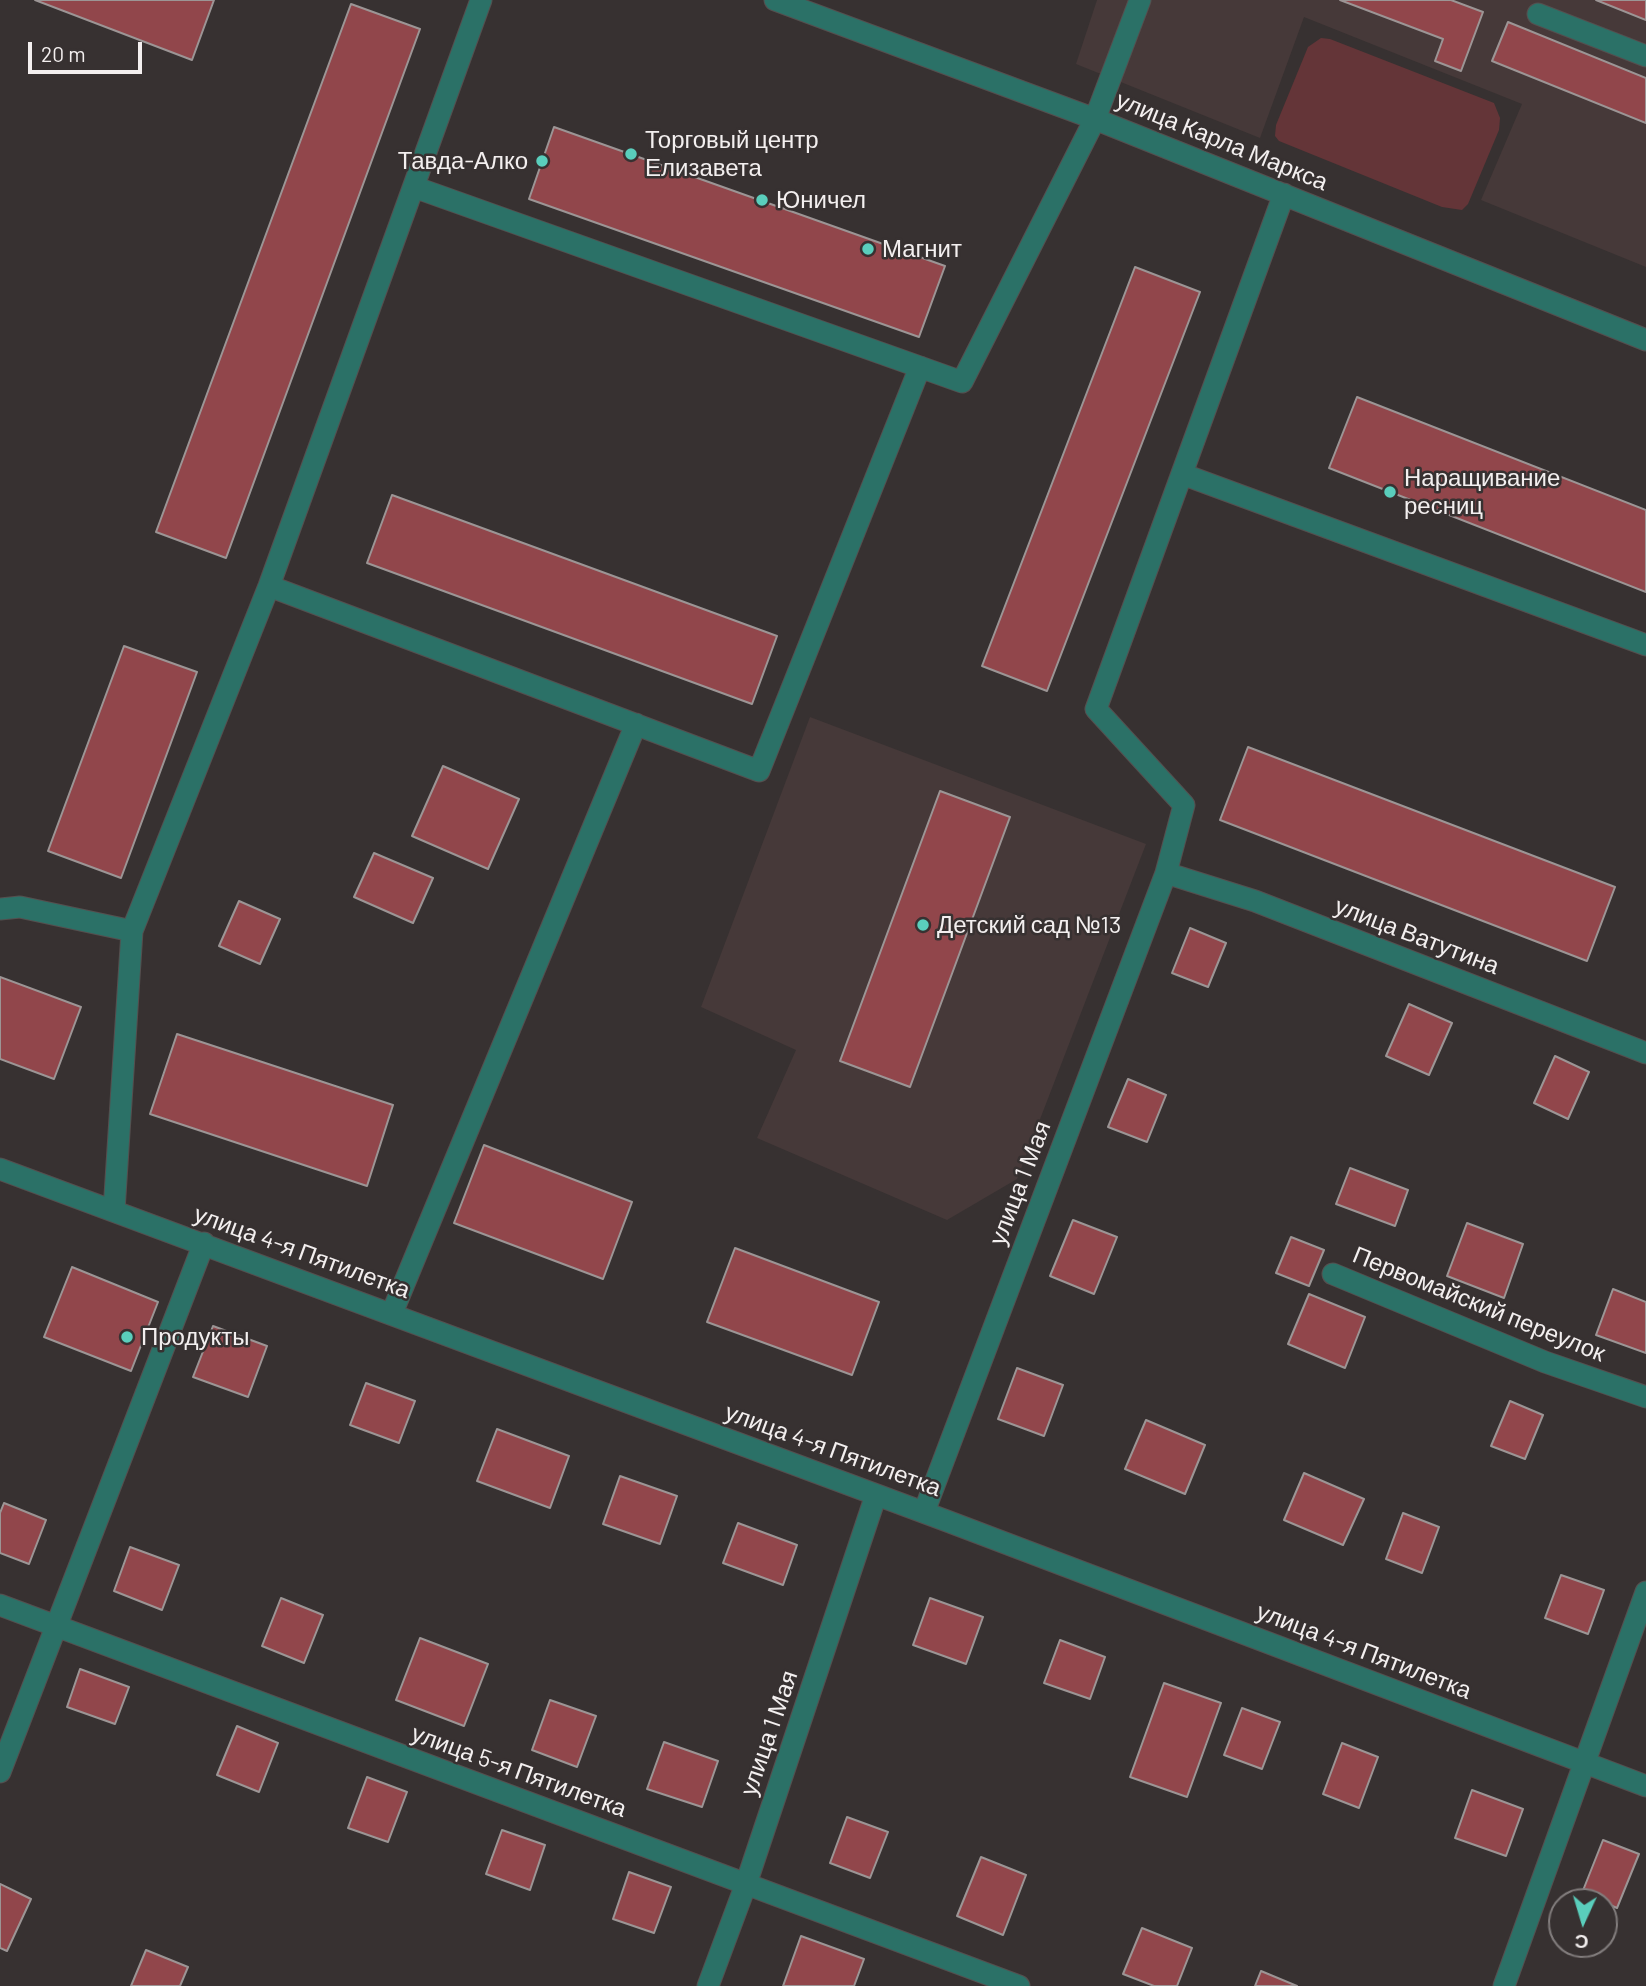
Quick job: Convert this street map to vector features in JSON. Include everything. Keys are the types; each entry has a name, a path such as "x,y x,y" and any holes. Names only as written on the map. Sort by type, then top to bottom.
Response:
{"street":[{"path":"114,1211 132,931 269,586 481,0"},
{"name":"улица Карла Маркса","path":"775,0 1095,118 1646,340"},
{"path":"414,187 962,382 1095,118 1140,0"},
{"path":"1538,14 1646,57"},
{"path":"1284,194 1182,474 1646,645"},
{"path":"269,586 758,771 920,367"},
{"name":"улица 1 Мая","path":"923,1512 1167,873 1184,805 1096,709 1182,474"},
{"path":"392,1313 636,724"},
{"name":"улица Ватутина","path":"1167,873 1255,901 1646,1053"},
{"path":"0,909 20,907 132,931"},
{"name":"улица 4-я Пятилетка","path":"0,1169 923,1512 1646,1786"},
{"path":"0,1772 204,1243"},
{"name":"Первомайский переулок","path":"1333,1274 1545,1362 1646,1397"},
{"name":"улица 1 Мая","path":"708,1986 746,1884 876,1495"},
{"path":"1504,1986 1646,1592"},
{"name":"улица 5-я Пятилетка","path":"0,1605 1019,1986"}],"shaded area":[{"path":"1097,0 1646,0 1646,267 1481,200 1522,104 1304,17 1260,138 1076,64"},
{"path":"1321,38 1330,39 1494,103 1500,118 1499,130 1468,204 1462,210 1442,207 1279,141 1275,136 1276,125 1308,47"},
{"name":"Детский сад №13","path":"810,717 1146,844 1017,1179 947,1220 757,1138 796,1050 701,1007"}],"building":[{"path":"35,0 214,0 192,60"},
{"path":"1340,0 1451,0 1483,12 1461,71 1435,61 1443,39"},
{"path":"1596,0 1646,0 1646,20"},
{"path":"351,4 420,29 226,558 156,532"},
{"path":"1508,22 1646,78 1646,123 1492,61"},
{"path":"554,127 945,266 919,337 529,199"},
{"path":"1135,267 1200,292 1047,691 982,666"},
{"path":"1357,397 1646,510 1646,592 1329,468"},
{"path":"392,495 777,636 752,704 367,563"},
{"path":"124,646 197,672 121,878 48,851"},
{"path":"1248,747 1615,887 1587,961 1220,820"},
{"path":"443,766 519,799 488,869 412,836"},
{"path":"940,791 1010,817 910,1087 840,1061"},
{"path":"374,853 433,878 413,923 354,897"},
{"path":"239,901 280,919 260,964 219,946"},
{"path":"1190,928 1226,943 1208,987 1172,973"},
{"path":"0,977 81,1007 54,1079 0,1059"},
{"path":"1409,1004 1452,1023 1429,1075 1386,1056"},
{"path":"177,1034 393,1105 367,1186 150,1114"},
{"path":"1555,1056 1589,1072 1568,1119 1534,1103"},
{"path":"1128,1079 1166,1095 1147,1142 1108,1127"},
{"path":"484,1145 632,1202 603,1279 454,1223"},
{"path":"1350,1168 1408,1190 1395,1226 1336,1204"},
{"path":"1073,1220 1117,1237 1094,1294 1050,1276"},
{"path":"1467,1223 1523,1244 1504,1298 1447,1276"},
{"path":"1291,1237 1324,1250 1309,1286 1276,1273"},
{"path":"735,1248 879,1302 852,1375 707,1322"},
{"path":"72,1267 158,1302 131,1371 44,1337"},
{"path":"1613,1289 1646,1302 1646,1353 1596,1335"},
{"path":"1309,1294 1365,1317 1345,1368 1288,1344"},
{"path":"213,1326 267,1346 248,1397 193,1377"},
{"path":"1017,1368 1063,1385 1044,1436 998,1419"},
{"path":"366,1383 415,1401 399,1443 350,1425"},
{"path":"1510,1401 1543,1415 1525,1459 1491,1446"},
{"path":"1146,1420 1205,1445 1185,1494 1125,1469"},
{"path":"497,1429 569,1456 550,1508 477,1481"},
{"path":"1304,1473 1364,1499 1343,1545 1284,1520"},
{"path":"620,1476 677,1496 660,1544 603,1524"},
{"path":"4,1503 46,1520 29,1564 0,1553 0,1513"},
{"path":"1403,1513 1439,1527 1422,1573 1386,1559"},
{"path":"738,1523 797,1545 783,1585 723,1563"},
{"path":"130,1547 179,1565 162,1610 114,1591"},
{"path":"1561,1575 1604,1590 1588,1634 1545,1618"},
{"path":"281,1598 323,1615 304,1663 262,1646"},
{"path":"930,1598 983,1617 966,1664 913,1645"},
{"path":"420,1638 488,1664 464,1726 396,1700"},
{"path":"1060,1640 1105,1657 1090,1699 1044,1683"},
{"path":"80,1669 129,1687 115,1724 67,1707"},
{"path":"1164,1683 1221,1703 1187,1797 1130,1777"},
{"path":"550,1700 596,1716 577,1767 532,1750"},
{"path":"1242,1708 1280,1722 1262,1769 1224,1755"},
{"path":"237,1726 278,1743 259,1792 217,1775"},
{"path":"664,1742 718,1761 702,1807 647,1789"},
{"path":"1342,1743 1378,1757 1359,1808 1323,1794"},
{"path":"367,1777 407,1792 388,1842 348,1828"},
{"path":"1472,1790 1523,1809 1506,1856 1455,1838"},
{"path":"847,1817 888,1832 870,1878 830,1863"},
{"path":"502,1830 545,1845 530,1890 486,1874"},
{"path":"1603,1840 1639,1854 1618,1906 1618,1888 1584,1888"},
{"path":"981,1857 1026,1875 1003,1935 957,1916"},
{"path":"629,1872 671,1887 654,1933 613,1919"},
{"path":"0,1884 31,1899 7,1951 0,1948"},
{"path":"1142,1928 1192,1948 1177,1986 1154,1986 1123,1974"},
{"path":"801,1936 864,1959 854,1986 783,1986"},
{"path":"146,1950 188,1967 180,1986 131,1986"},
{"path":"1261,1971 1297,1986 1255,1986"}],"place":[{"name":"Торговый центр Елизавета","path":"631,154"},
{"name":"Тавда-Алко","path":"542,161"},
{"name":"Юничел","path":"762,200"},
{"name":"Магнит","path":"868,249"},
{"name":"Наращивание ресниц","path":"1390,492"},
{"name":"Детский сад №13","path":"923,925"},
{"name":"Продукты","path":"127,1337"}]}
